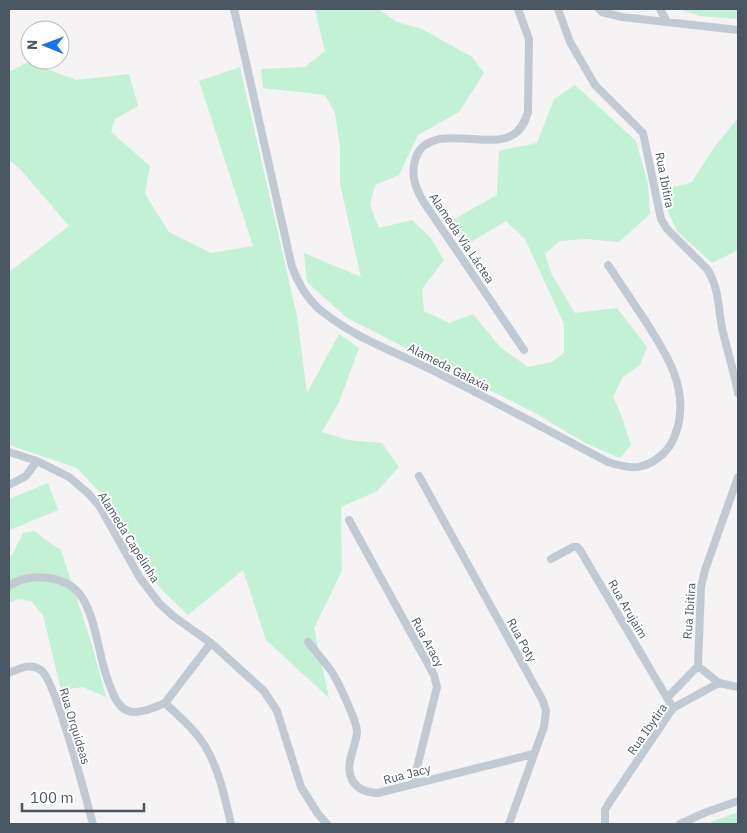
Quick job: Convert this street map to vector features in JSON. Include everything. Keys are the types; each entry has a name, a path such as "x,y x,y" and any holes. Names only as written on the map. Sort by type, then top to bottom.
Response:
{"street":[{"name":"Alameda Galaxia","path":"234,9 292,267 300,287 311,301 340,325 364,340 433,371 608,462 622,467 640,467 654,462 668,449 675,437 680,418 680,398 677,379 668,356 608,265"},
{"name":"Alameda Via Láctea","path":"518,9 529,39 528,112 526,122 519,131 500,140 435,140 425,145 418,154 414,164 413,176 416,187 424,201 524,350"},
{"name":"Rua Ibitira","path":"558,9 570,42 595,85 643,133 661,219 667,229 712,276 738,393"},
{"path":"599,9 612,16 738,30"},
{"path":"660,9 667,22"},
{"name":"Alameda Capelinha","path":"9,452 37,461 69,477 89,494 100,507 140,578 154,597 173,616 211,642 264,691 277,711 301,787 312,807 327,824"},
{"path":"9,485 26,476 37,461"},
{"name":"Rua Poty","path":"419,476 543,701 546,711 546,718 509,824"},
{"name":"Rua Ibitira","path":"698,666 701,587 705,570 738,477"},
{"name":"Rua Aracy","path":"350,520 434,675 437,687 413,784"},
{"name":"Rua Arujaim","path":"551,558 573,547 577,547 580,550 674,708"},
{"path":"9,586 23,579 41,577 59,579 76,590 84,600 93,621 108,682 114,698 123,708 136,713 165,703 211,642"},
{"name":"Rua Jacy","path":"308,642 333,673 356,723 356,740 349,771 352,780 358,788 369,793 378,793 533,754"},
{"name":"Rua Orquideas","path":"9,673 20,668 33,666 43,671 50,680 58,701 93,824"},
{"path":"667,698 698,666 719,683 738,687"},
{"name":"Rua Ibytira","path":"605,824 605,810 609,803 674,708 719,683"},
{"path":"165,703 204,744 214,762 231,824"},
{"path":"680,824 738,801"}],"green space":[{"path":"315,9 381,9 381,11 397,22 422,29 472,57 484,73 459,112 418,135 399,175 375,185 370,205 379,228 412,220 430,237 444,260 422,289 424,311 449,323 473,314 500,347 528,367 552,362 564,353 564,324 525,239 506,221 466,245 449,222 497,195 499,151 537,143 554,99 575,85 636,141 648,184 650,214 619,242 586,239 560,241 545,254 552,275 575,313 617,308 647,347 640,365 623,377 613,397 631,445 620,458 585,443 533,412 347,318 307,282 304,253 361,277 340,184 340,147 335,113 325,95 263,88 261,69 305,67 325,51"},
{"path":"679,9 738,9 738,19 700,16"},
{"path":"20,66 20,70 49,70 76,80 129,74 138,106 115,119 111,132 150,166 145,194 169,232 211,253 253,246 199,81 240,67 297,316 307,393 339,334 359,348 339,402 322,432 348,440 382,443 399,467 377,491 341,507 342,571 314,628 329,698 266,640 243,570 188,615 160,588 139,557 114,508 77,468 9,445 9,272 69,226 20,169 9,160 9,72"},
{"path":"738,118 738,250 712,263 677,231 666,207 667,188 691,183 716,145"},
{"path":"48,483 58,510 10,530 9,499"},
{"path":"35,531 61,550 91,642 106,697 83,687 61,690 43,615 31,601 18,599 9,603 9,556 12,555 23,533"},
{"path":"738,812 738,824 711,824 711,822"}]}
